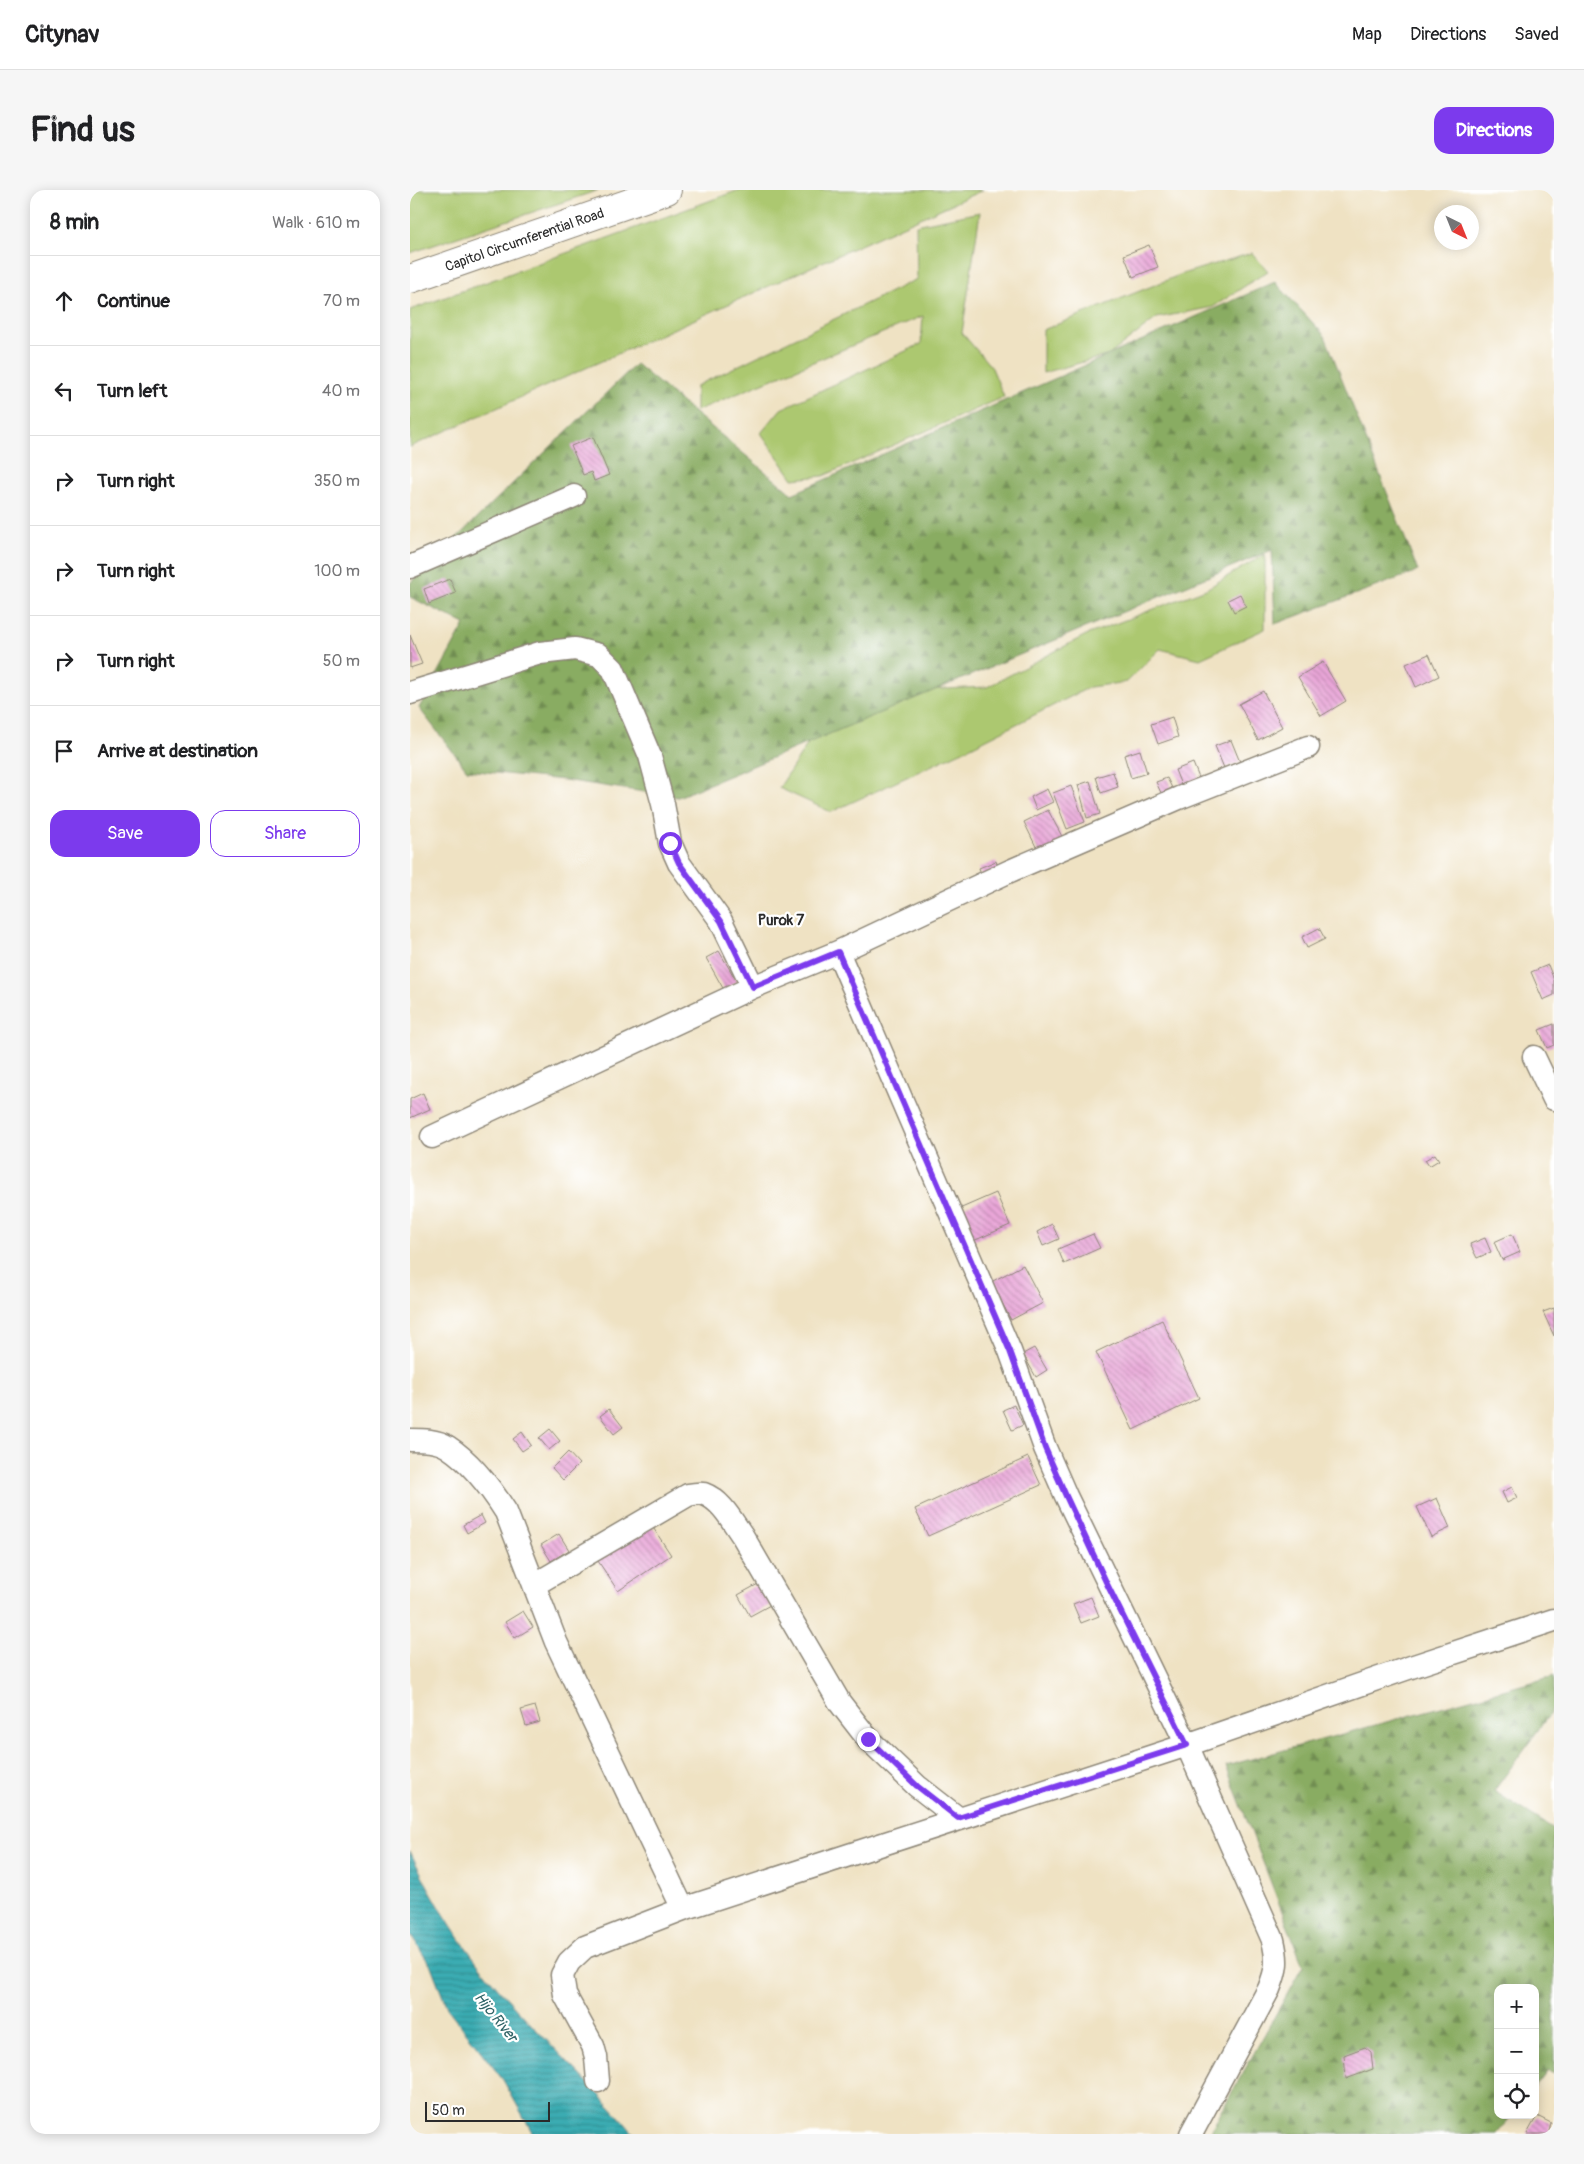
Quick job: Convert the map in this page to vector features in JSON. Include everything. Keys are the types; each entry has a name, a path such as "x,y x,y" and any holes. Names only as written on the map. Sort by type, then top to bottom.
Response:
{"main road":[{"name":"Capitol Circumferential Road","path":"410,279 667,190"}],"street":[{"path":"410,567 574,496"},
{"path":"410,693 540,653 575,649 598,655 614,669 650,756 663,804 670,843 679,863 721,921 753,987"},
{"path":"432,1137 753,987 838,952 1019,867 1178,798 1308,747"},
{"path":"838,952 1010,1351 1045,1448 1066,1496 1107,1584 1187,1745 1273,1940 1277,1957 1276,1970 1269,1989 1191,2134"},
{"path":"1534,1057 1554,1099"},
{"path":"410,1440 429,1440 448,1447 494,1493 506,1512 556,1642 682,1909"},
{"path":"534,1585 688,1495 702,1493 713,1499 727,1513 742,1535 840,1703 868,1739 917,1786 958,1818"},
{"path":"598,2081 596,2057 564,1995 562,1975 569,1962 585,1947 682,1909 1187,1745 1414,1666 1554,1620"}],"green space":[{"path":"410,190 599,190 410,253"},
{"path":"739,190 983,190 410,447 410,310"},
{"path":"980,212 962,333 992,368 1004,397 823,476 793,479 761,433 781,409 921,344 923,316 696,411 696,386 917,279 916,225"},
{"path":"1252,253 1268,271 1213,307 1157,318 1109,355 1043,373 1043,330 1182,274"},
{"path":"1275,282 1325,336 1418,571 1275,624 1272,550 678,797 564,780 467,770 419,708 465,624 410,597 410,583 636,364 792,494"},
{"path":"1265,554 1265,629 1200,659 1160,649 1127,682 1090,687 963,751 831,812 779,788 818,728 925,690 987,687 1086,635 1206,589"},
{"path":"1554,1676 1554,1708 1494,1791 1554,1829 1554,2074 1548,2071 1539,2082 1539,1984 1494,1984 1494,2119 1509,2119 1497,2134 1211,2134 1213,2126 1303,1966 1226,1766"}],"water":[{"name":"Hijo River","path":"410,1851 444,1914 460,1939 487,1974 528,2021 593,2088 634,2134 533,2134 503,2080 447,2008 431,1966 410,1935"}],"building":[{"path":"1149,245 1158,267 1133,277 1124,255"},
{"path":"593,437 609,475 594,481 591,472 583,475 571,446"},
{"path":"450,579 456,593 429,604 424,589"},
{"path":"1240,594 1246,606 1234,612 1228,600"},
{"path":"410,635 422,664 410,668"},
{"path":"1429,654 1439,676 1416,687 1406,664"},
{"path":"1323,662 1346,701 1321,716 1298,677"},
{"path":"1263,691 1282,727 1258,740 1239,704"},
{"path":"1172,717 1178,737 1158,744 1151,724"},
{"path":"1231,740 1240,762 1224,768 1215,746"},
{"path":"1140,750 1147,773 1131,778 1124,755"},
{"path":"1193,763 1199,778 1181,785 1175,770"},
{"path":"1113,772 1118,787 1101,793 1096,777"},
{"path":"1167,778 1173,790 1162,795 1156,782"},
{"path":"1090,781 1100,814 1087,818 1078,785"},
{"path":"1071,786 1085,822 1067,829 1053,793"},
{"path":"1047,789 1053,802 1036,810 1031,797"},
{"path":"1048,810 1066,844 1041,857 1024,822"},
{"path":"996,861 1000,873 983,879 979,868"},
{"path":"1319,928 1325,939 1307,948 1302,937"},
{"path":"719,951 737,982 724,990 706,958"},
{"path":"1548,965 1554,980 1554,995 1543,1000 1531,972"},
{"path":"1554,1024 1554,1045 1547,1048 1539,1030"},
{"path":"423,1093 430,1109 410,1118 410,1099"},
{"path":"1435,1154 1439,1160 1429,1166 1425,1160"},
{"path":"996,1193 1010,1225 971,1242 957,1210"},
{"path":"1052,1224 1059,1239 1043,1246 1037,1232"},
{"path":"1093,1234 1100,1248 1064,1264 1058,1249"},
{"path":"1512,1234 1520,1252 1502,1260 1494,1242"},
{"path":"1485,1238 1491,1252 1477,1258 1470,1244"},
{"path":"1023,1265 1043,1303 1011,1320 991,1282"},
{"path":"1554,1308 1554,1336 1543,1312"},
{"path":"1162,1320 1199,1398 1133,1430 1096,1352"},
{"path":"1034,1348 1047,1370 1036,1377 1023,1354"},
{"path":"1014,1405 1023,1425 1012,1430 1003,1410"},
{"path":"609,1409 623,1427 614,1434 600,1416"},
{"path":"550,1429 560,1441 549,1450 539,1438"},
{"path":"522,1432 531,1445 522,1451 513,1439"},
{"path":"568,1452 579,1464 563,1480 552,1468"},
{"path":"1028,1457 1041,1485 928,1536 915,1509"},
{"path":"1512,1487 1517,1498 1507,1503 1502,1492"},
{"path":"1437,1498 1450,1528 1431,1537 1417,1507"},
{"path":"481,1515 485,1523 467,1533 463,1525"},
{"path":"650,1523 671,1555 618,1591 596,1558"},
{"path":"559,1534 569,1550 551,1561 541,1545"},
{"path":"760,1583 772,1604 750,1616 738,1595"},
{"path":"1091,1597 1099,1616 1081,1623 1073,1604"},
{"path":"523,1611 533,1627 515,1638 505,1622"},
{"path":"535,1706 540,1722 526,1726 521,1710"},
{"path":"1365,2047 1371,2052 1373,2069 1346,2079 1344,2055"},
{"path":"1539,2117 1551,2123 1549,2131 1552,2134 1527,2134 1535,2119 1539,2119"}],"district":[{"name":"Purok 7","path":"781,920"}],"route":[{"path":"670,843 679,863 721,921 753,987 838,952 1010,1351 1045,1448 1066,1496 1107,1584 1138,1642 1187,1745 958,1818 917,1786 868,1739"}]}
